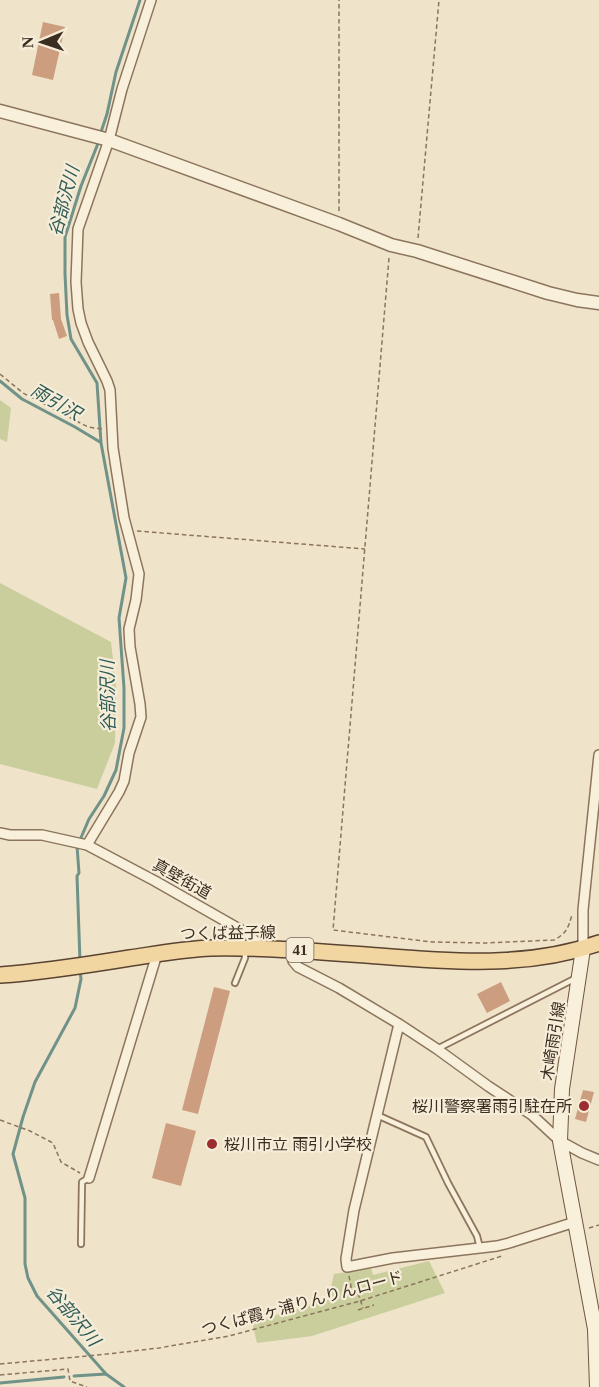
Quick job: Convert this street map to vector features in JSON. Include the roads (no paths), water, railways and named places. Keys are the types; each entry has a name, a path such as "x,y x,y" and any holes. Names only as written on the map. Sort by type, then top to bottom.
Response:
{"main road":[{"name":"つくば益子線","path":"0,975 57,970 208,948 262,948 423,960 485,962 563,954 599,943"},
{"name":"木崎雨引線","path":"583,948 562,1089 560,1141 580,1225 595,1329 597,1387"}],"street":[{"path":"85,844 124,781 129,753 141,717 129,629 139,574 124,518 111,430 110,390 81,323 78,309 76,282 78,229 109,140 122,89 151,0"},
{"path":"0,111 109,140 391,245 417,251 548,293 599,303"},
{"path":"583,948 583,910 599,755"},
{"name":"真壁街道","path":"0,833 42,835 85,844 248,934 262,948"},
{"path":"291,950 293,961 298,968 339,988 399,1024 532,1115 560,1141 599,1160"},
{"path":"89,1178 157,954"},
{"path":"399,1024 354,1210 346,1259 347,1267 393,1257 509,1243 580,1225"}],"lane":[{"path":"234,982 245,958 245,948"},
{"path":"437,1049 579,976"},
{"path":"377,1115 426,1137 477,1236 480,1248"},
{"path":"81,1244 82,1182 89,1178"}],"waterway":[{"name":"谷部沢川","path":"100,135 116,72 140,0"},
{"name":"谷部沢川","path":"80,840 116,770 124,728 124,688 119,618 126,578 101,443 97,383 71,339 65,274 65,237 81,186 99,141"},
{"name":"雨引沢","path":"0,381 22,399 100,442"},
{"name":"谷部沢川","path":"77,846 80,962"},
{"name":"谷部沢川","path":"80,971 81,979 75,1008 35,1082 13,1154 25,1198 25,1264 28,1278 37,1296 106,1374 124,1387"},
{"path":"74,1376 106,1374"},
{"path":"0,1383 64,1377"}],"place":[{"name":"桜川警察署雨引駐在所","path":"584,1106"},
{"name":"桜川市立 雨引小学校","path":"212,1144"}]}
